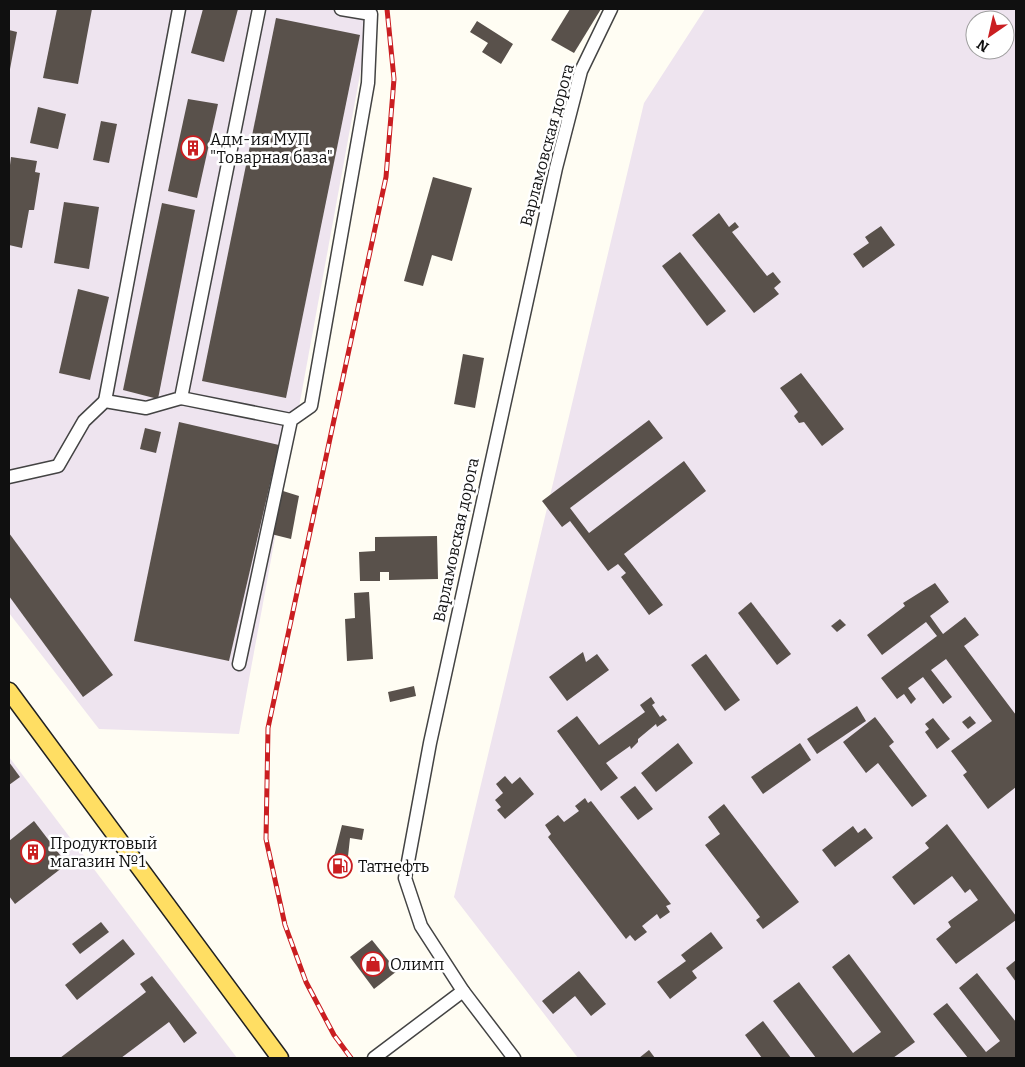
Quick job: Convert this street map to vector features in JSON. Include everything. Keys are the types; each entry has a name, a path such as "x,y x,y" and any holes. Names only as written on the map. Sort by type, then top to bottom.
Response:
{"main road":[{"path":"9,691 280,1058"}],"street":[{"path":"9,477 58,466 84,421 105,401 151,147 179,9"},
{"path":"181,398 259,9"},
{"path":"239,664 291,420 311,406 368,83 371,14 341,9"},
{"name":"Варламовская дорога","path":"514,1058 463,991 421,926 405,878 430,743 556,168 581,71 612,9"},
{"path":"105,401 146,408 181,398 291,420"},
{"path":"374,1058 463,991"}],"shaded area":[{"path":"9,9 372,9 239,734 99,729 9,613"},
{"path":"705,9 1016,9 1016,1058 578,1058 454,897 644,103"},
{"path":"9,757 237,1058 9,1058"}],"building":[{"path":"57,9 92,9 78,84 43,78"},
{"path":"203,9 238,9 224,62 191,53"},
{"path":"570,9 601,9 574,53 551,40"},
{"path":"276,18 360,35 286,398 202,381"},
{"path":"477,21 513,44 501,64 482,52 488,43 470,32"},
{"path":"9,30 17,32 10,69 9,69"},
{"name":"Адм-ия МУП \"Товарная база\"","path":"188,99 218,104 197,198 168,191"},
{"path":"38,107 66,114 58,149 30,143"},
{"path":"101,121 117,124 109,163 93,160"},
{"path":"11,157 37,161 35,172 40,173 34,210 29,210 22,248 9,245 9,173"},
{"path":"433,177 472,188 452,261 432,255 423,286 404,281"},
{"path":"64,202 99,207 89,269 54,263"},
{"path":"162,203 195,210 158,399 123,390"},
{"path":"719,213 729,227 735,222 739,227 732,232 767,276 773,272 781,282 774,288 779,294 754,313 692,235"},
{"path":"881,226 895,245 863,268 853,254 869,243 865,237"},
{"path":"680,252 726,311 707,326 662,266"},
{"path":"78,289 109,297 90,380 59,373"},
{"path":"463,354 484,358 475,408 454,404"},
{"path":"801,373 844,429 822,446 804,422 799,423 794,416 798,412 780,388"},
{"path":"649,420 663,438 570,508 589,533 684,461 706,491 624,554 663,605 649,615 621,577 626,573 618,564 608,571 570,521 562,527 542,501"},
{"path":"179,422 279,445 229,661 134,641"},
{"path":"145,428 161,432 156,453 140,449"},
{"path":"283,491 299,496 291,539 271,534"},
{"path":"9,533 113,675 83,697 9,596"},
{"path":"437,536 438,579 389,580 389,572 380,572 380,581 360,581 359,552 375,551 375,537"},
{"path":"935,583 949,602 930,616 943,634 965,617 979,635 964,646 1016,715 1016,787 988,809 963,775 967,772 951,751 992,721 946,659 931,670 952,697 943,704 923,677 908,688 916,699 911,704 904,694 897,699 881,678 937,636 926,622 882,655 867,635 905,606 903,603"},
{"path":"369,592 373,659 347,661 345,619 355,618 354,593"},
{"path":"751,602 791,654 777,665 738,613"},
{"path":"840,619 846,625 837,632 831,626"},
{"path":"583,652 586,662 597,654 609,670 567,701 549,677"},
{"path":"706,654 740,700 725,711 691,665"},
{"path":"414,686 416,696 390,702 388,692"},
{"path":"651,697 655,703 652,705 660,717 663,715 667,720 657,727 656,724 638,739 638,742 631,749 630,746 606,763 618,778 601,791 557,731 577,716 599,745 645,712 640,705"},
{"path":"857,706 866,721 817,754 807,739"},
{"path":"970,716 976,723 968,729 962,722"},
{"path":"875,717 894,742 889,746 927,796 912,807 878,763 866,773 843,742"},
{"path":"933,718 950,739 937,749 925,732 929,729 925,724"},
{"path":"678,743 693,763 656,792 641,773"},
{"path":"800,743 811,760 763,794 751,777"},
{"path":"9,762 20,777 9,785"},
{"path":"505,776 512,784 520,777 534,794 505,819 497,810 501,807 495,800 503,793 496,784"},
{"path":"635,786 653,809 638,820 620,797"},
{"path":"585,798 588,803 591,801 671,904 666,906 670,912 660,919 657,914 642,926 647,932 635,941 630,935 626,939 548,837 551,834 545,825 558,815 564,822 579,811 575,806"},
{"path":"724,804 799,902 763,929 756,920 760,917 705,845 720,834 708,817"},
{"name":"Продуктовый магазин №1","path":"34,821 67,864 15,904 9,896 9,841"},
{"path":"947,824 1016,916 1016,920 956,964 936,939 951,927 948,922 978,900 970,889 965,893 952,876 914,905 892,877 929,848 925,843"},
{"path":"342,825 364,829 362,840 350,838 346,875 330,872"},
{"path":"853,826 858,833 865,828 873,838 835,867 822,850"},
{"path":"101,922 109,932 80,954 72,944"},
{"path":"711,932 723,948 692,971 697,978 670,999 657,982 686,961 681,955"},
{"path":"123,939 135,954 77,1000 65,985"},
{"name":"Олимп","path":"372,940 397,971 374,989 350,957"},
{"path":"849,954 915,1042 893,1058 816,1058 773,1001 799,982 853,1053 881,1032 832,967"},
{"path":"1016,960 1016,982 1006,968"},
{"path":"579,971 606,1004 591,1016 575,996 553,1014 542,1001"},
{"path":"977,973 1016,1022 1016,1056 1014,1058 968,1058 933,1014 947,1003 986,1052 1000,1041 959,988"},
{"path":"152,976 197,1033 184,1043 169,1022 121,1058 60,1058 146,992 140,984"},
{"path":"763,1021 791,1058 762,1058 745,1035"},
{"path":"649,1050 655,1058 639,1058"}],"railway":[{"path":"351,1058 334,1035 306,982 285,925 266,839 268,728 386,177 394,79 387,9"}],"place":[{"name":"Адм-ия МУП \"Товарная база\"","path":"193,148"},
{"name":"Продуктовый магазин №1","path":"33,852"},
{"name":"Татнефть","path":"340,866"},
{"name":"Олимп","path":"373,964"}]}
